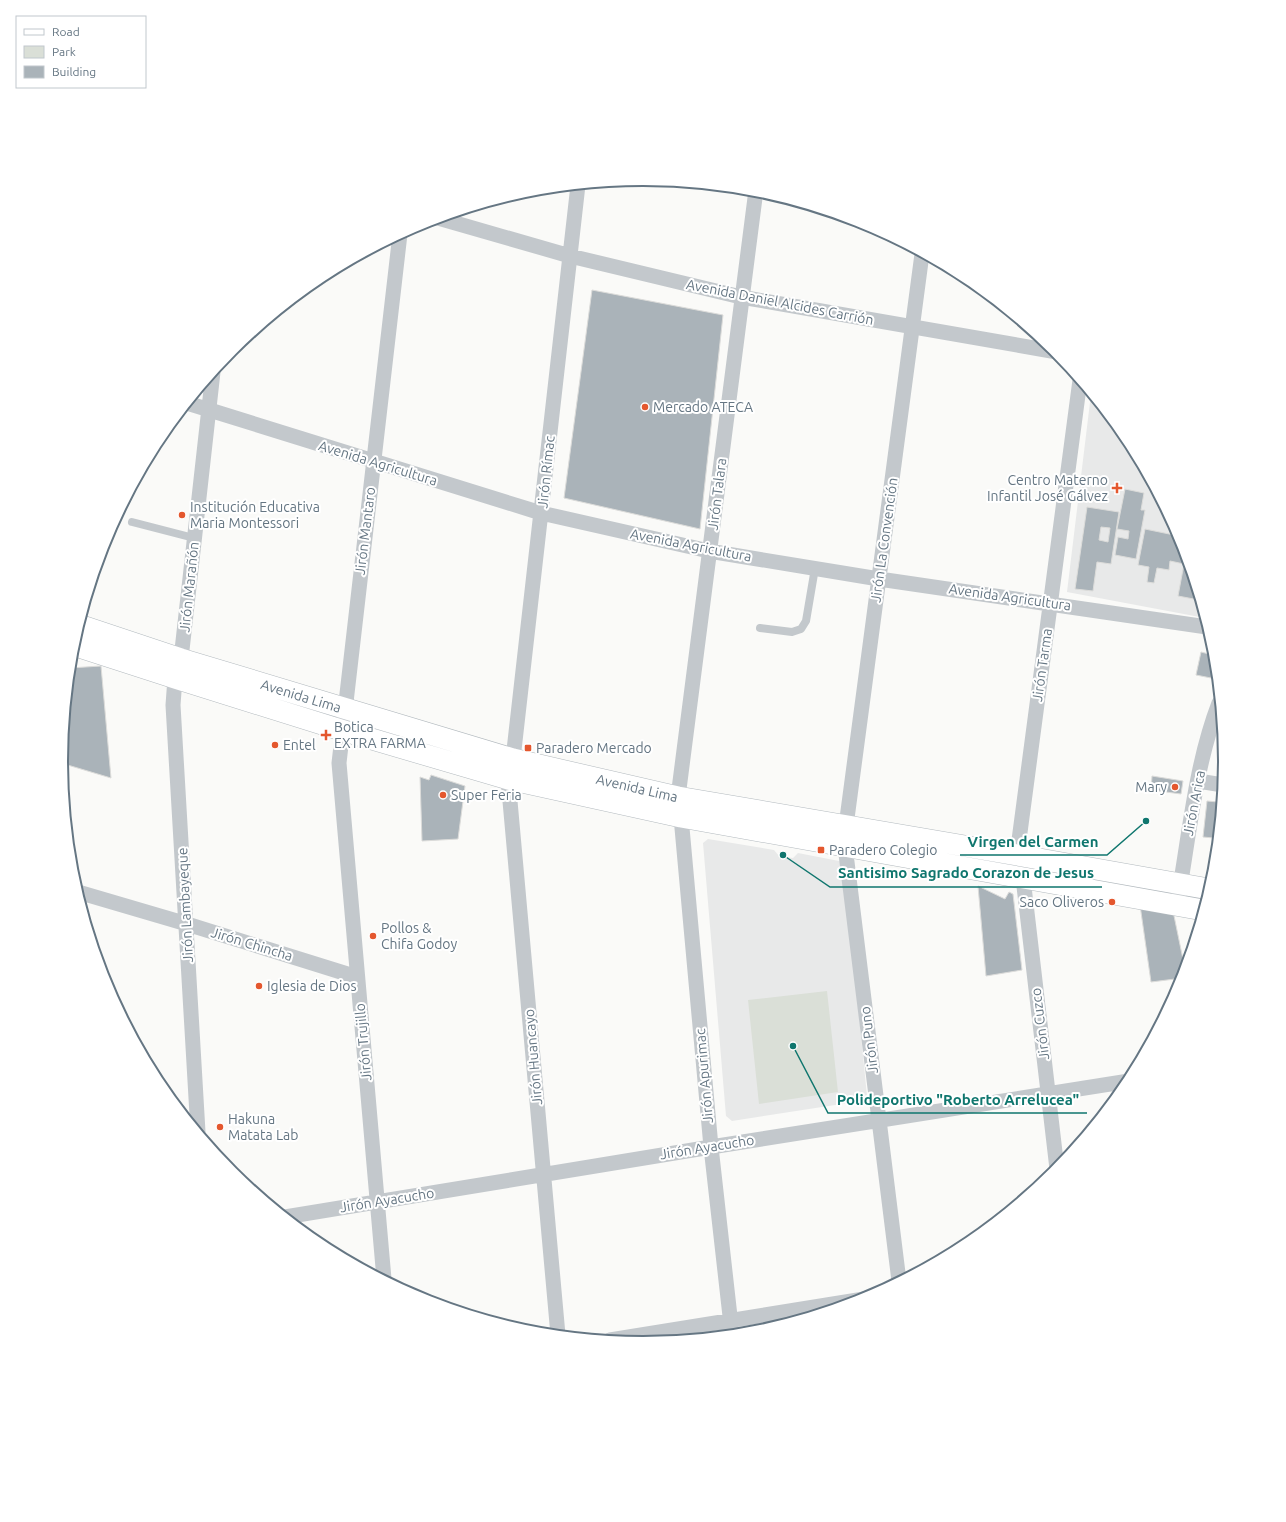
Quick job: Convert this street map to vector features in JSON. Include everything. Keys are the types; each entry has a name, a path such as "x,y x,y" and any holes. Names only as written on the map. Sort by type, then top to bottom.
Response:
{"main road":[{"name":"Avenida Lima","path":"84,627 181,659 344,709 510,769"},
{"name":"Avenida Lima","path":"79,647 341,730 845,846 1198,909"},
{"name":"Avenida Lima","path":"679,807 846,826 1203,888"}],"street":[{"name":"Jirón Rímac","path":"510,769 577,190"},
{"name":"Jirón Talara","path":"679,807 741,297 755,197"},
{"name":"Avenida Daniel Alcides Carrión","path":"448,221 570,256 741,297 1046,350"},
{"name":"Jirón Mantaro","path":"344,709 399,240"},
{"name":"Jirón La Convención","path":"846,826 921,258"},
{"name":"Jirón Marañón","path":"181,659 212,381"},
{"name":"Jirón Tarma","path":"1017,855 1079,387"},
{"name":"Avenida Agricultura","path":"192,405 541,513 710,551 879,579 1201,626"},
{"name":"Jirón Lambayeque","path":"175,678 173,706 198,1124"},
{"name":"Jirón Trujillo","path":"344,709 338,763 384,1274"},
{"name":"Jirón Arica","path":"1177,906 1188,833 1198,781 1216,713"},
{"name":"Jirón Huancayo","path":"510,769 543,1174 557,1329"},
{"path":"1198,781 1217,784"},
{"name":"Jirón Apurimac","path":"679,807 711,1147 731,1327"},
{"name":"Jirón Puno","path":"845,846 898,1276"},
{"name":"Jirón Cuzco","path":"1023,878 1056,1161"},
{"name":"Jirón Chincha","path":"84,894 357,976"},
{"name":"Jirón Ayacucho","path":"292,1216 543,1174 1119,1082"},
{"path":"649,1336 731,1327 811,1310"}],"lane":[{"path":"132,522 194,538"},
{"path":"760,628 792,632 801,629 806,621 814,568"}],"shaded area":[{"name":"Centro Materno Infantil José Gálvez","path":"1090,400 1121,442 1159,507 1187,576 1199,617 1067,592"},
{"path":"708,839 774,850 779,856 793,858 798,853 839,861 844,865 867,1096 861,1101 732,1121 726,1116 703,843"}],"green space":[{"path":"827,991 838,1092 759,1104 748,1000"}],"building":[{"name":"Mercado ATECA","path":"592,290 723,315 700,529 564,498"},
{"path":"1125,489 1144,493 1141,510 1145,510 1136,559 1115,555 1118,537 1128,539 1129,531 1117,529"},
{"path":"1087,507 1119,512 1111,564 1097,562 1093,591 1075,589","holes":["1101,527 1110,528 1108,542 1099,540"]},
{"path":"1145,529 1171,534 1182,564 1170,561 1169,570 1157,568 1154,583 1147,582 1149,567 1138,565"},
{"path":"1184,567 1194,599 1178,596"},
{"path":"1201,652 1208,654 1211,678 1196,675"},
{"path":"101,666 111,778 68,765 69,723 76,668"},
{"path":"431,775 465,786 458,839 422,841 420,777 429,780"},
{"path":"1152,776 1183,781 1181,794 1151,790"},
{"path":"1207,801 1217,802 1213,838 1203,837"},
{"path":"978,886 1005,899 1009,892 1013,894 1022,970 986,976"},
{"path":"1140,905 1173,911 1183,958 1175,979 1151,982"}],"place":[{"name":"Mercado ATECA","path":"645,407"},
{"name":"Centro Materno Infantil José Gálvez","path":"1117,488"},
{"name":"Institución Educativa Maria Montessori","path":"182,515"},
{"name":"Botica EXTRA FARMA","path":"326,735"},
{"name":"Entel","path":"275,745"},
{"name":"Paradero Mercado","path":"528,748"},
{"name":"Mary","path":"1175,787"},
{"name":"Super Feria","path":"443,795"},
{"name":"Virgen del Carmen","path":"1146,821"},
{"name":"Paradero Colegio","path":"821,850"},
{"name":"Santisimo Sagrado Corazon de Jesus","path":"783,855"},
{"name":"Saco Oliveros","path":"1112,902"},
{"name":"Pollos & Chifa Godoy","path":"373,936"},
{"name":"Iglesia de Dios","path":"259,986"},
{"name":"Polideportivo \"Roberto Arrelucea\"","path":"793,1046"},
{"name":"Hakuna Matata Lab","path":"220,1127"}]}
